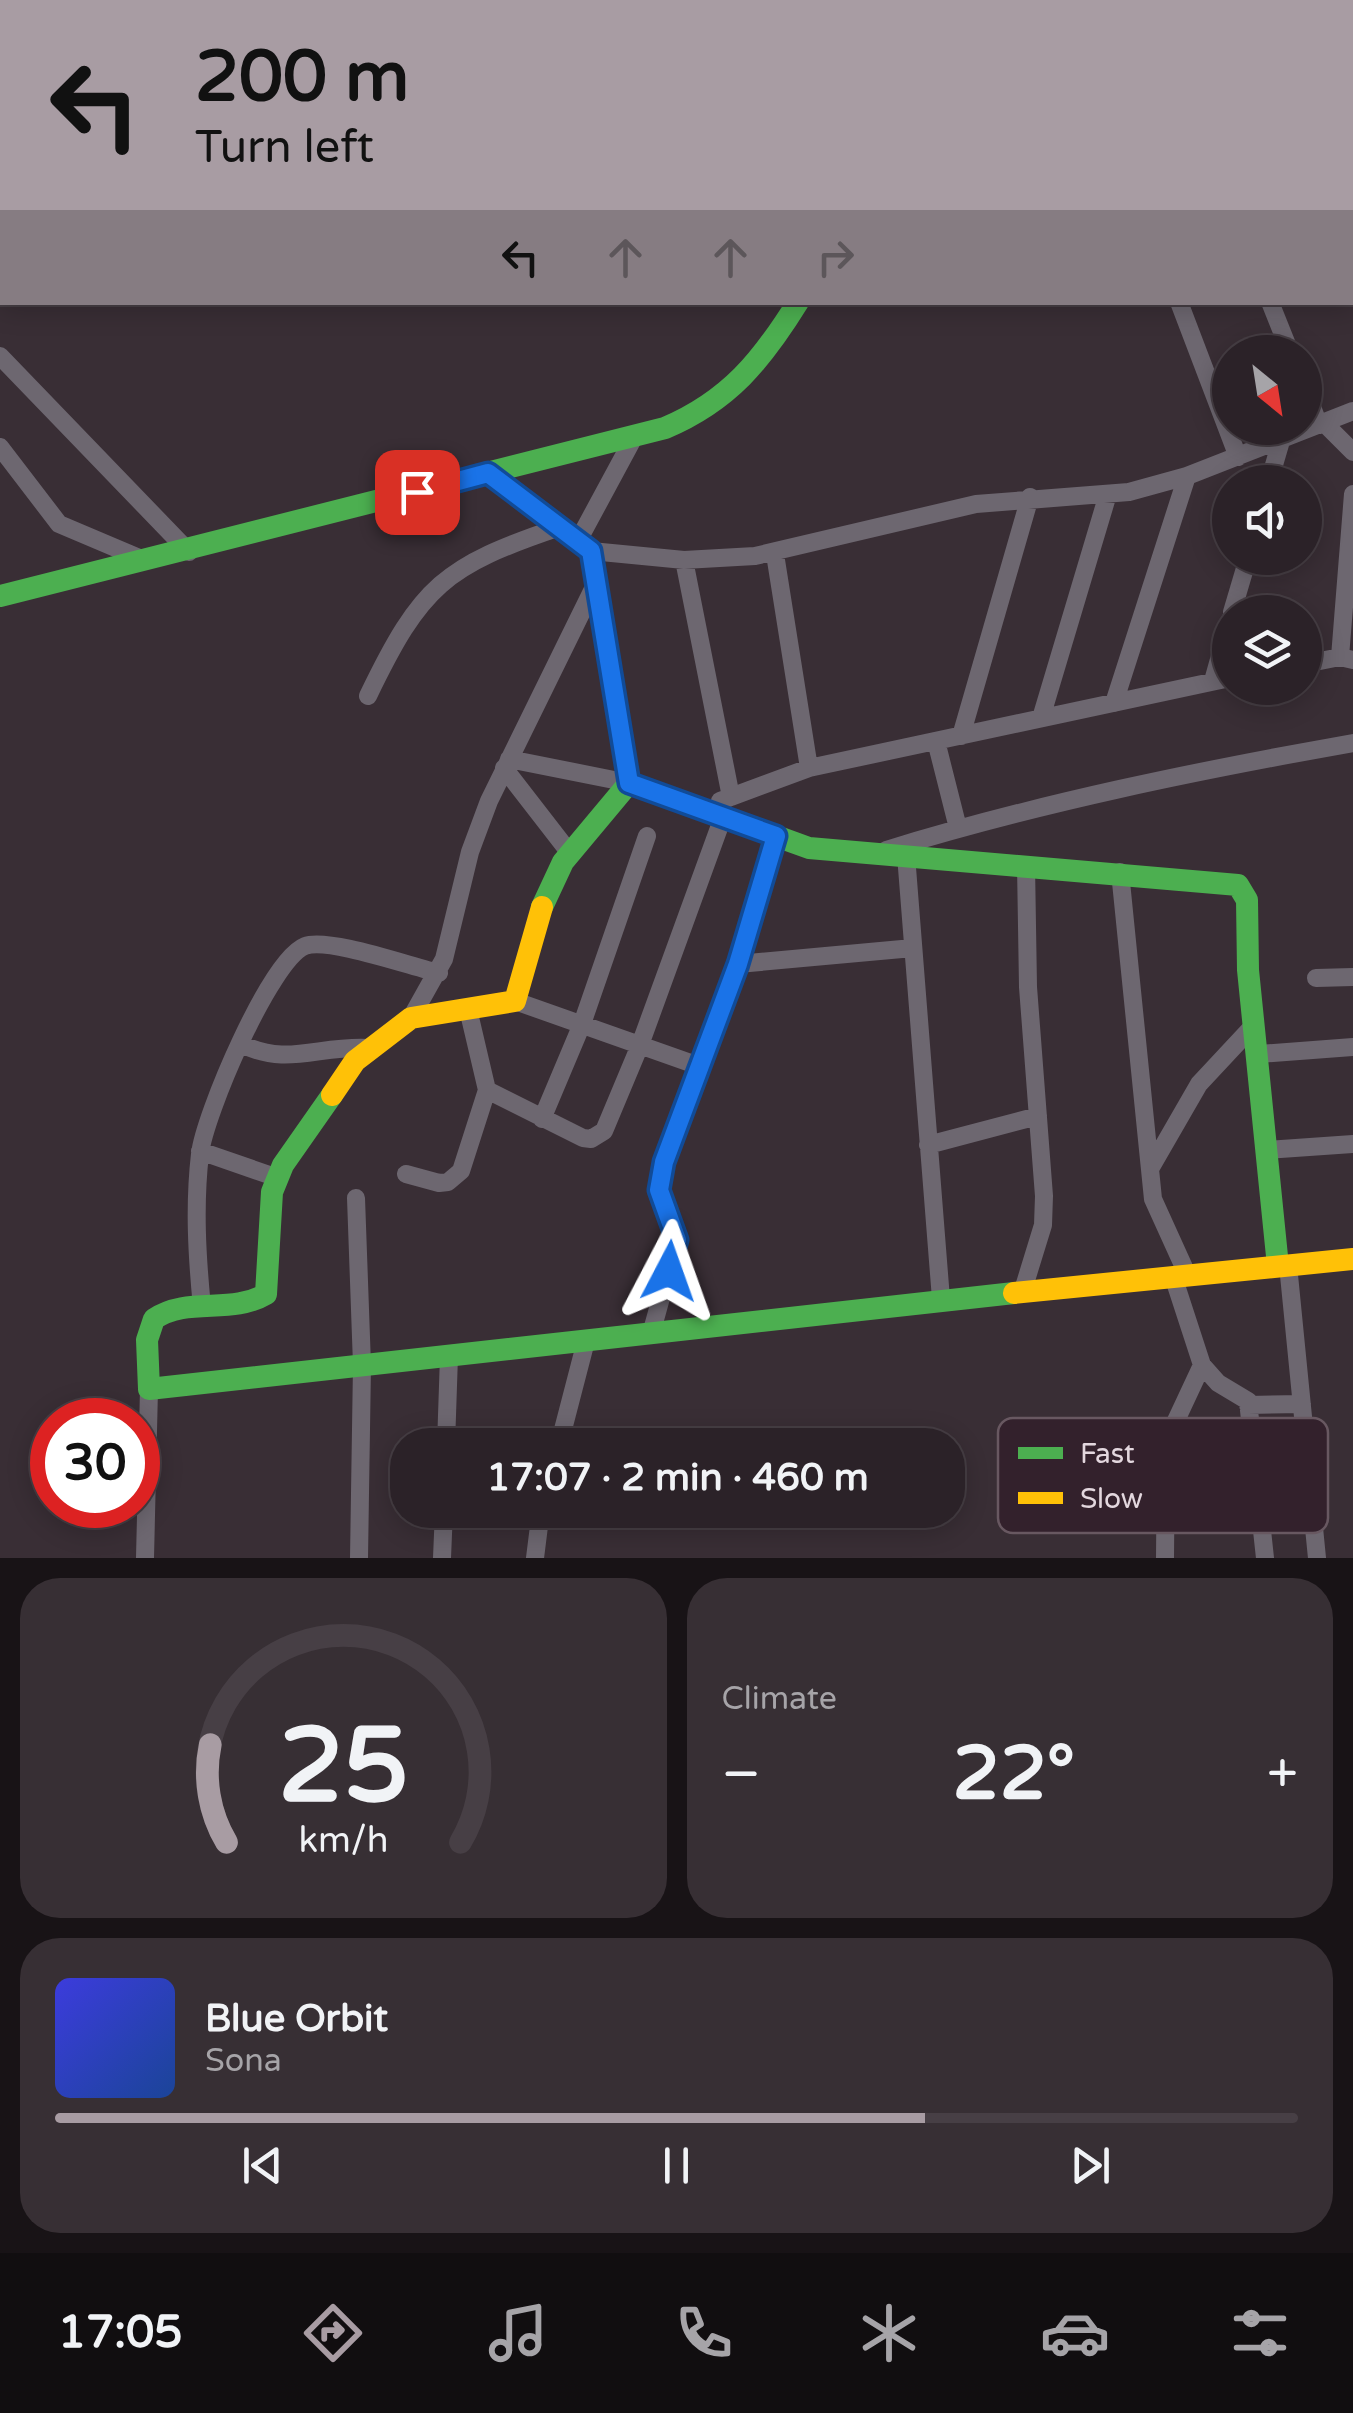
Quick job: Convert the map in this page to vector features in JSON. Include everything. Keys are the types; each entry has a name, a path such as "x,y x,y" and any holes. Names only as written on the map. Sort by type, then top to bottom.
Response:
{"street":[{"path":"0,596 190,552 633,439 692,420 758,366 796,305"},
{"path":"1180,305 1238,457"},
{"path":"1271,305 1283,335"},
{"path":"0,356 190,552"},
{"path":"1353,412 1322,424 1353,452"},
{"path":"629,783 596,584 584,546 633,439"},
{"path":"488,473 584,546 684,560 775,554 925,512 1030,497 1108,494 1187,476 1270,445"},
{"path":"0,447 59,524 148,562"},
{"path":"1114,702 1187,476"},
{"path":"1040,718 1108,494"},
{"path":"1346,658 1353,494"},
{"path":"961,736 1030,497"},
{"path":"368,696 400,629 437,584 472,560 560,528"},
{"path":"775,554 809,768"},
{"path":"487,1090 583,1138 599,1136 640,1045 727,807 684,560"},
{"path":"145,1558 150,1325 172,1308 250,1305 266,1294 269,1208 278,1178 369,1048 411,1018 439,973 470,852 507,764 596,584"},
{"path":"507,764 629,783 700,808 727,807 809,768 1212,682"},
{"path":"936,741 958,828"},
{"path":"876,853 958,828 1188,773 1353,742"},
{"path":"507,764 569,852"},
{"path":"515,1001 543,904 569,852 629,783"},
{"path":"727,807 776,836 809,848 1225,881 1245,892 1267,1150 1303,1418"},
{"path":"542,1120 582,1024 647,836"},
{"path":"651,1334 677,1240 659,1190 661,1176 738,964 776,836"},
{"path":"906,856 942,1299"},
{"path":"1023,1290 1043,1225 1044,1162 1028,987 1026,865"},
{"path":"1120,872 1153,1199 1180,1275 1202,1365 1218,1383 1244,1396 1249,1418"},
{"path":"202,1307 196,1240 200,1151 213,1105 284,964 305,946 317,944 439,973"},
{"path":"738,964 914,948"},
{"path":"1316,978 1353,976"},
{"path":"411,1018 515,1001 700,1066"},
{"path":"406,1174 439,1183 454,1179 461,1171 487,1090 468,1009"},
{"path":"1150,1168 1199,1084 1255,1024"},
{"path":"241,1044 275,1058 339,1046 369,1048"},
{"path":"1258,1054 1353,1047"},
{"path":"928,1145 1038,1116"},
{"path":"1267,1150 1353,1144"},
{"path":"200,1151 278,1178"},
{"path":"356,1198 362,1366 359,1558"},
{"path":"149,1389 1023,1290 1353,1259"},
{"path":"563,1428 586,1341"},
{"path":"447,1428 449,1356"},
{"path":"1177,1418 1202,1365"},
{"path":"1248,1405 1302,1404"},
{"path":"442,1558 443,1528"},
{"path":"535,1558 539,1528"},
{"path":"1165,1533 1165,1558"},
{"path":"1261,1533 1264,1558"},
{"path":"1315,1533 1318,1558"}],"traffic: fast":[{"path":"0,596 665,428 708,405 742,377 796,305"},
{"path":"542,907 563,862 629,783 809,848 1238,885 1247,900 1248,970 1278,1266"},
{"path":"332,1095 283,1165 272,1192 266,1294 239,1304 181,1308 154,1319 147,1340 149,1389 1014,1293"}],"traffic: slow":[{"path":"332,1095 355,1061 411,1018 515,1001 542,907"},
{"path":"1014,1293 1353,1259"}],"route":[{"path":"417,492 488,473 591,551 629,783 776,836 738,964 664,1162 659,1190 677,1240 669,1271"}]}
